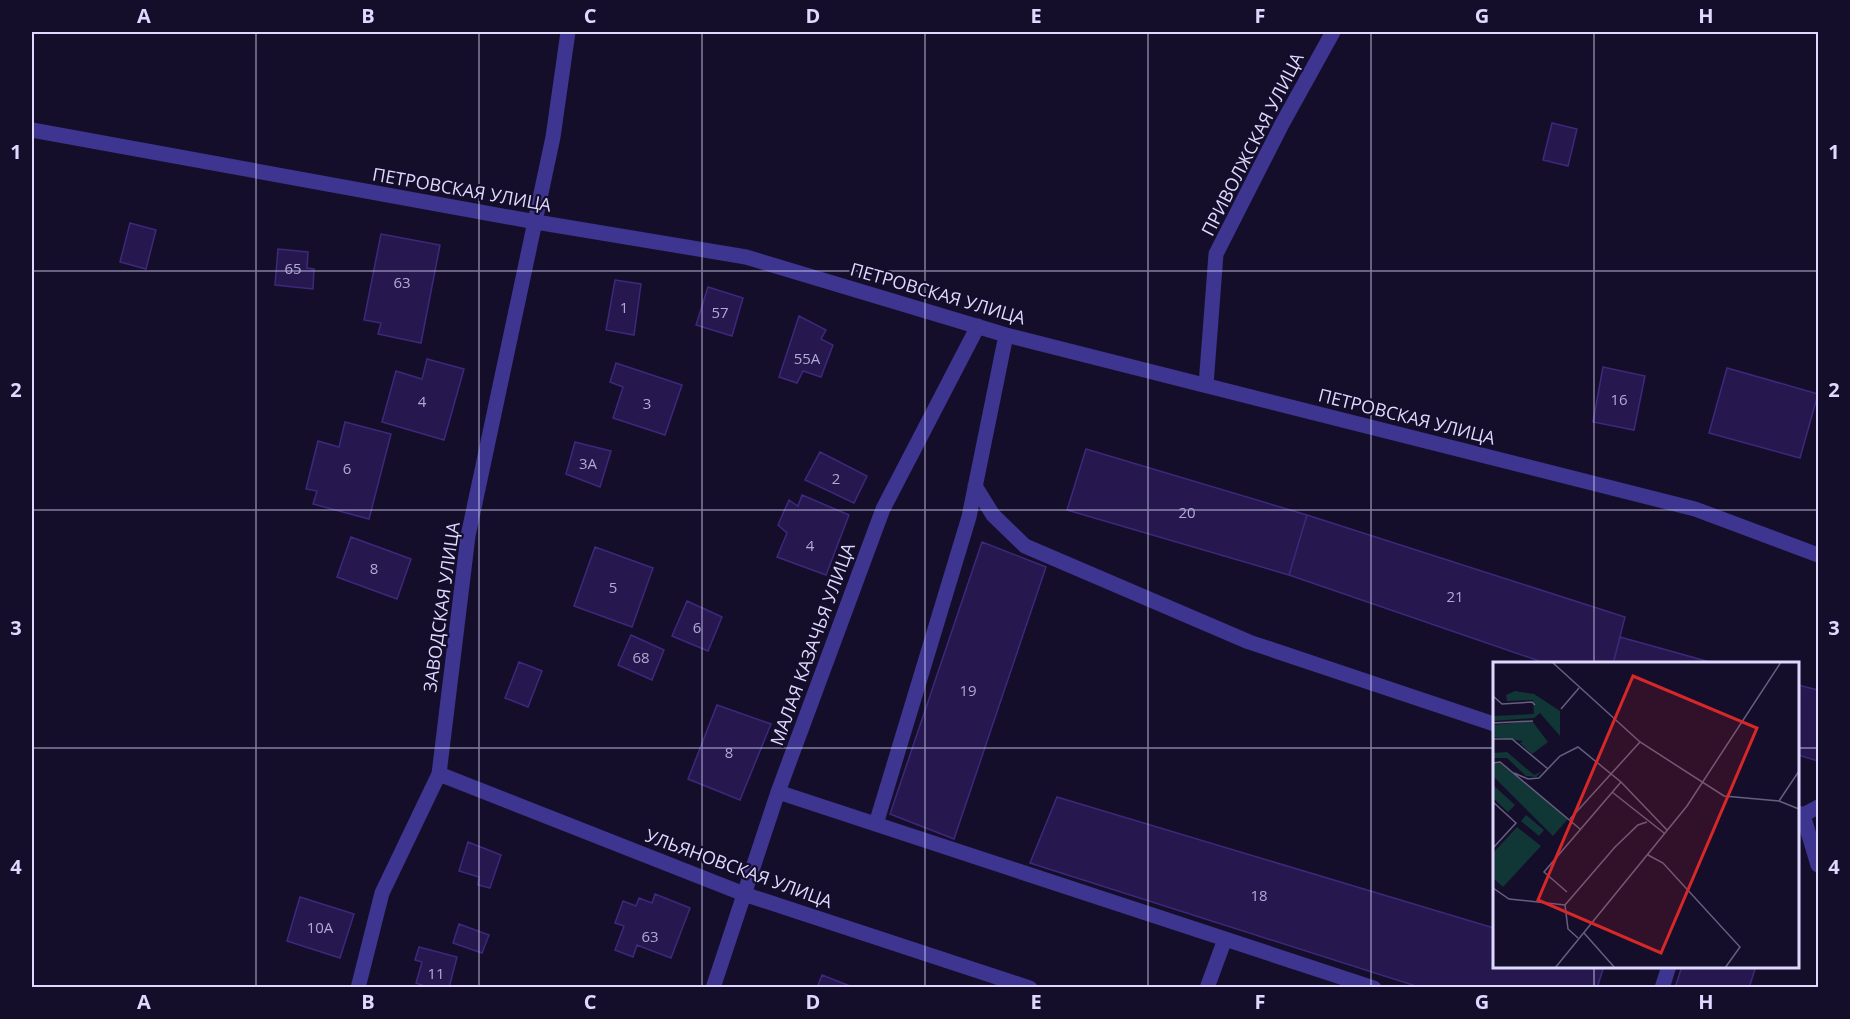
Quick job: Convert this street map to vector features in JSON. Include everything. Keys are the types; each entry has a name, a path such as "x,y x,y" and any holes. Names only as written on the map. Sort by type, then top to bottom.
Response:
{"street":[{"name":"ЗАВОДСКАЯ УЛИЦА","path":"358,987 382,893 439,774 468,536 536,222 553,136 568,32"},
{"name":"ПРИВОЛЖСКАЯ УЛИЦА","path":"1206,385 1216,254 1282,124 1333,32"},
{"name":"ПЕТРОВСКАЯ УЛИЦА","path":"32,130 536,222 746,257 1006,335 1695,509 1818,555"},
{"name":"МАЛАЯ КАЗАЧЬЯ УЛИЦА","path":"713,987 778,792 883,508 978,326"},
{"path":"876,824 969,517 1006,335"},
{"path":"975,486 993,515 1025,546 1248,642 1493,724"},
{"name":"УЛЬЯНОВСКАЯ УЛИЦА","path":"439,774 744,894 1030,987"},
{"path":"778,792 1374,987"},
{"path":"1818,807 1800,814 1818,865"},
{"path":"1207,987 1225,939"},
{"path":"1662,987 1668,968"}],"building":[{"path":"1552,123 1577,129 1568,166 1543,160"},
{"path":"130,223 156,230 146,269 120,262"},
{"path":"381,234 440,245 421,343 378,334 381,323 364,320"},
{"path":"278,249 308,252 307,268 314,269 313,289 275,285"},
{"path":"615,280 641,284 634,335 606,330"},
{"path":"708,287 743,298 732,336 696,325"},
{"path":"799,316 826,330 821,339 833,345 821,377 803,371 797,383 779,377"},
{"path":"427,359 464,369 444,440 382,422 396,371 422,379"},
{"path":"616,363 682,385 665,435 613,418 623,387 610,382"},
{"path":"1603,367 1645,376 1634,430 1593,422"},
{"path":"1727,368 1818,394 1800,458 1709,433"},
{"path":"345,422 391,434 369,519 313,504 317,491 306,489 318,441 339,447"},
{"path":"575,442 611,451 600,487 566,474"},
{"path":"1086,449 1307,515 1289,575 1067,510"},
{"path":"820,452 867,476 854,503 805,480"},
{"path":"802,495 849,515 826,575 777,557 787,533 778,525 789,500 798,506"},
{"path":"1307,515 1625,617 1614,662 1542,662 1289,575"},
{"path":"351,537 411,559 397,599 337,577"},
{"path":"982,542 1046,567 954,839 890,814"},
{"path":"595,547 653,568 632,627 574,606"},
{"path":"687,601 722,617 708,651 672,636"},
{"path":"631,635 664,650 652,680 618,665"},
{"path":"1620,637 1710,662 1614,662"},
{"path":"519,662 542,671 528,707 505,698"},
{"path":"1799,685 1818,690 1818,761 1799,755"},
{"path":"717,705 771,724 740,800 688,779"},
{"path":"1057,797 1493,928 1493,968 1603,968 1597,988 1422,988 1030,863"},
{"path":"468,842 501,855 490,888 478,885 479,877 459,871"},
{"path":"655,894 690,908 671,958 637,945 633,957 615,950 624,926 615,923 623,901 636,906 639,898 652,903"},
{"path":"300,897 354,914 340,958 287,941"},
{"path":"459,924 489,935 482,953 453,943"},
{"path":"419,947 457,957 449,988 430,988 416,983 422,962 415,960"},
{"path":"1681,968 1755,968 1749,988 1675,988"},
{"path":"822,975 855,988 817,988"}]}
